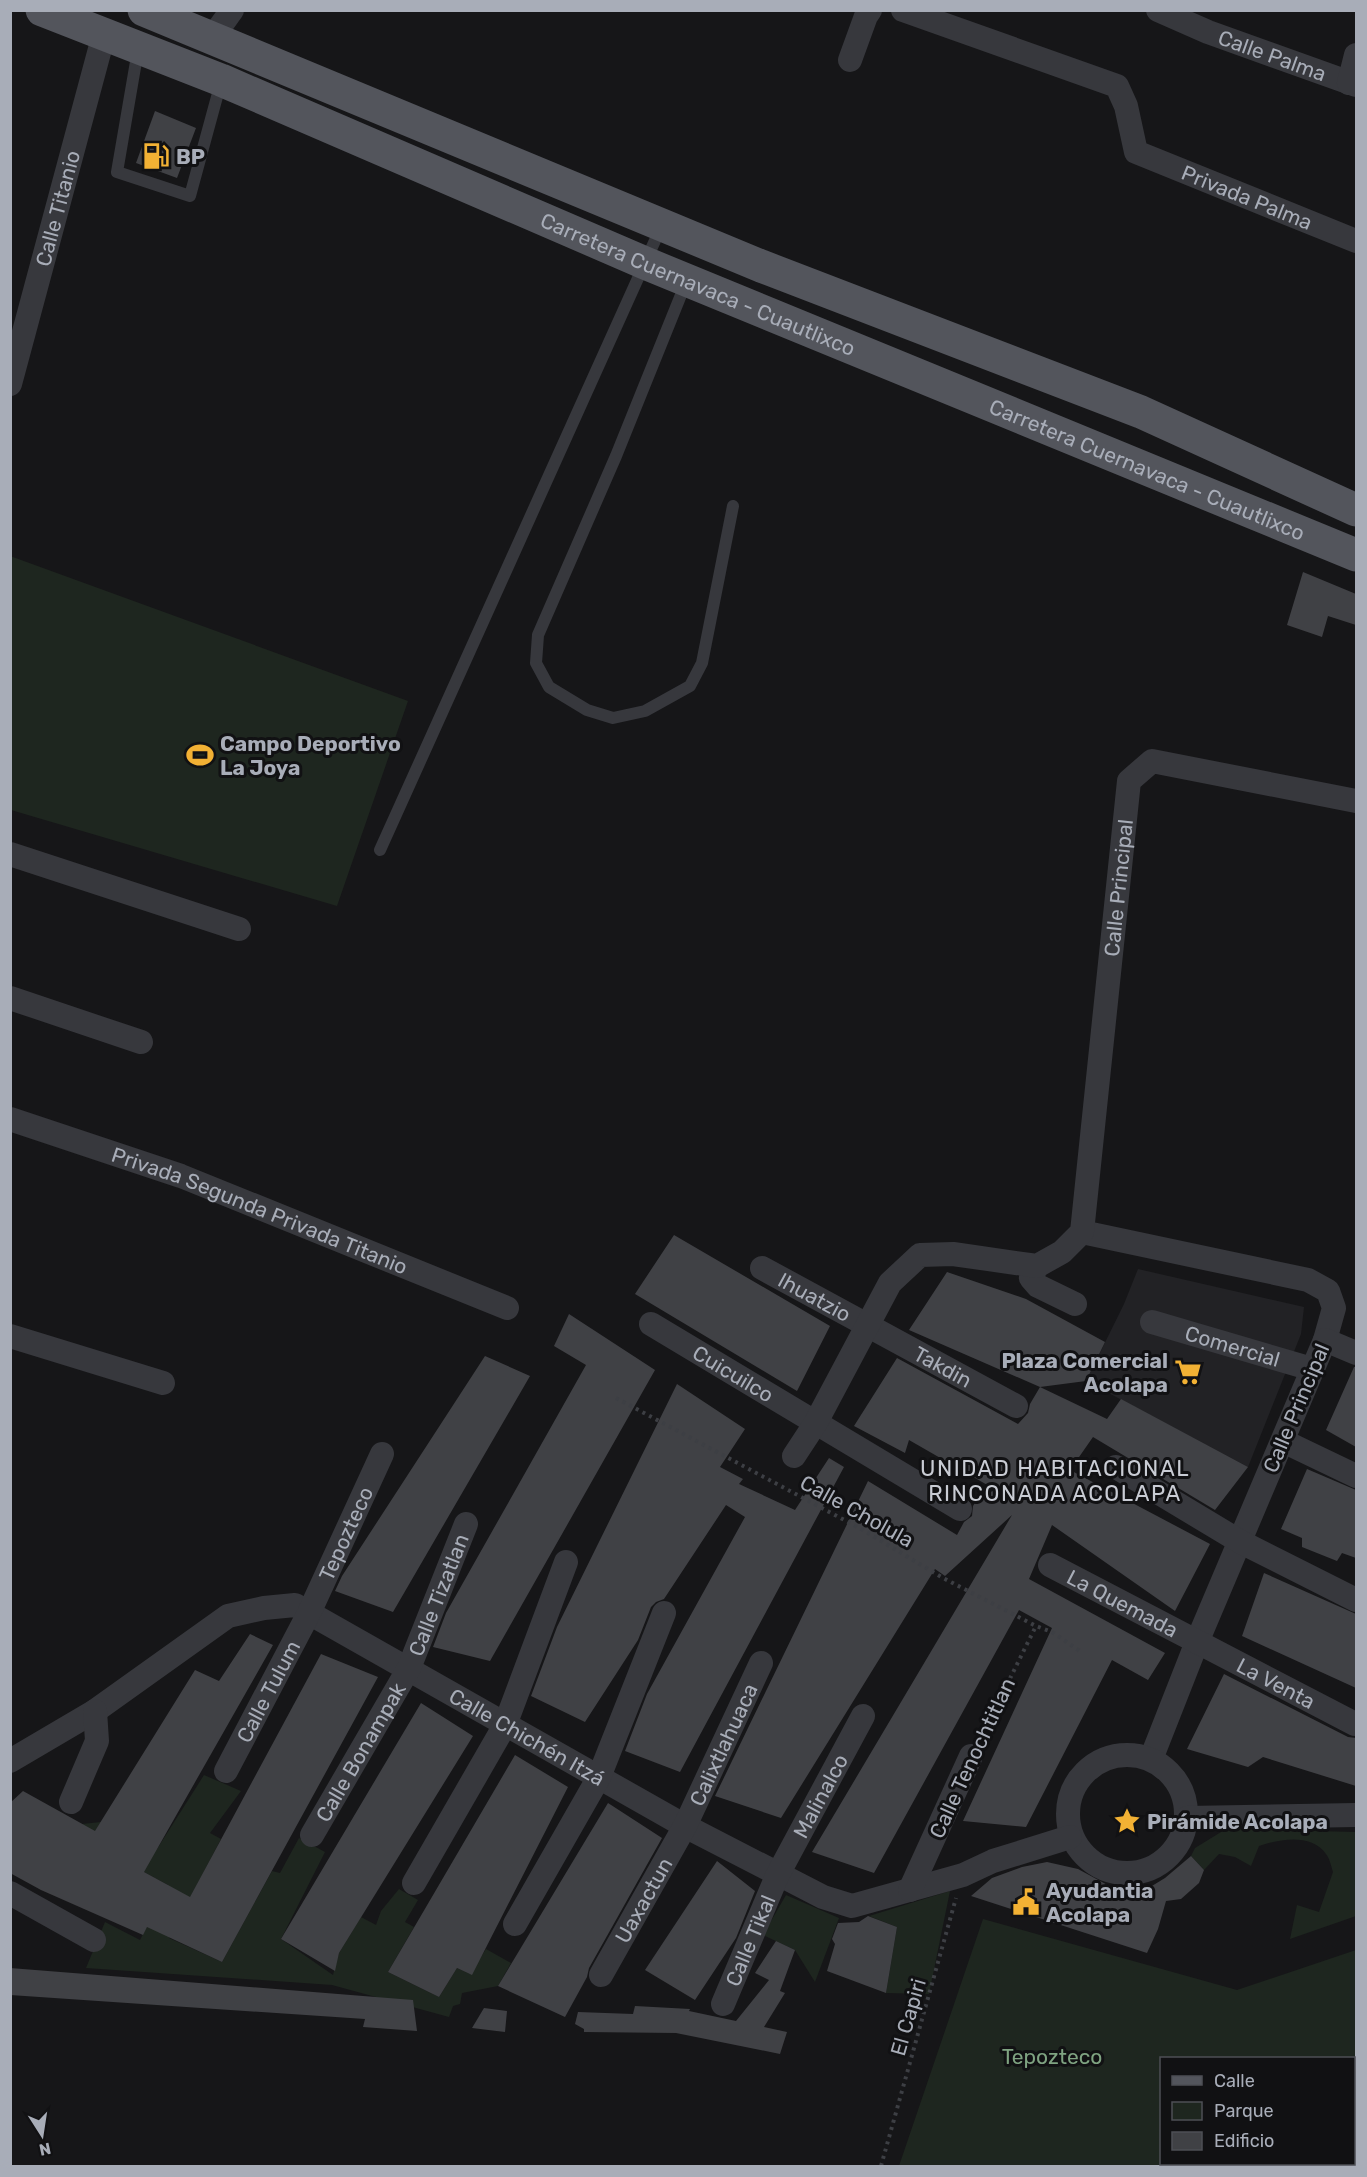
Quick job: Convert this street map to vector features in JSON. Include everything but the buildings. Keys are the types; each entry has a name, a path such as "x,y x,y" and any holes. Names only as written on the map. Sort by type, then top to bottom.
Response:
{"main road":[{"name":"Carretera Cuernavaca - Cuautlixco","path":"42,10 222,80 645,263 1356,555"},
{"name":"Carretera Cuernavaca - Cuautlixco","path":"144,10 866,308 1140,412 1227,449 1356,510"},
{"path":"1209,495 1227,449"}],"street":[{"path":"212,38 232,10"},
{"path":"850,60 870,10"},
{"name":"Privada Palma","path":"903,10 1117,86 1126,106 1136,152 1356,241"},
{"path":"1158,10 1208,21"},
{"name":"Calle Palma","path":"1208,21 1353,84"},
{"name":"Calle Titanio","path":"10,384 104,34"},
{"path":"1353,84 1356,55"},
{"name":"Calle Principal","path":"1151,1759 1197,1642 1325,1340 1334,1308 1328,1291 1308,1280 1082,1232 1130,782 1152,761 1356,801"},
{"path":"10,854 239,928"},
{"path":"10,998 141,1042"},
{"name":"Privada Segunda Privada Titanio","path":"10,1119 181,1176 507,1308"},
{"path":"1075,1304 1038,1286 1031,1278 1037,1266 1062,1252 1082,1232"},
{"path":"794,1456 814,1424 890,1283 920,1255 953,1254 1037,1266"},
{"name":"Ihuatzio","path":"762,1268 867,1327"},
{"name":"Comercial","path":"1152,1322 1312,1369"},
{"name":"Cuicuilco","path":"651,1324 814,1424 960,1509"},
{"name":"Takdin","path":"867,1327 1016,1406"},
{"path":"10,1336 163,1383"},
{"path":"1325,1340 1356,1353"},
{"path":"1283,1441 1356,1476"},
{"name":"Tepozteco","path":"309,1613 382,1454"},
{"path":"1116,1467 1239,1541 1356,1600"},
{"name":"Calle Tizatlan","path":"409,1668 466,1524"},
{"path":"414,1883 504,1725 566,1562"},
{"name":"La Quemada","path":"1050,1565 1197,1642"},
{"name":"Calle Chichén Itzá","path":"10,1761 96,1711 228,1616 264,1608 295,1605 685,1826 823,1898 852,1905 963,1875 993,1861 1070,1837"},
{"name":"Calle Tulum","path":"226,1771 309,1613"},
{"path":"515,1924 599,1777 664,1613"},
{"name":"La Venta","path":"1197,1642 1355,1724"},
{"name":"Calixtlahuaca","path":"685,1826 761,1664"},
{"name":"Calle Bonampak","path":"312,1835 409,1668"},
{"path":"71,1802 97,1741 96,1711"},
{"name":"Malinalco","path":"777,1876 863,1716"},
{"path":"1123,1754 1151,1759 1171,1773 1184,1794 1187,1818 1180,1843 1162,1863 1137,1874 1110,1872 1086,1859 1070,1837 1066,1809 1076,1782 1096,1762 1123,1754"},
{"name":"Calle Tenochtitlan","path":"910,1890 971,1756"},
{"path":"1187,1818 1356,1815"},
{"name":"Uaxactun","path":"601,1975 685,1826"},
{"name":"Calle Tikal","path":"723,2004 777,1876"},
{"path":"10,1893 94,1940"}],"lane":[{"path":"139,49 117,172 190,196 222,80"},
{"path":"381,850 662,224"},
{"path":"687,279 670,316 616,456 538,635 536,663 549,687 587,710 613,718 645,711 690,686 702,663 733,506"}],"path":[{"name":"Calle Cholula","path":"616,1398 863,1530 943,1578 1052,1632 1082,1652"},
{"name":"Calle Tenochtitlan","path":"971,1756 1036,1626"},
{"name":"El Capiri","path":"881,2166 963,1875"}],"shaded area":[{"name":"Plaza Comercial Acolapa","path":"1138,1269 1304,1307 1301,1334 1248,1467 1086,1381 1124,1304"}],"green space":[{"name":"Campo Deportivo La Joya","path":"10,556 408,701 337,906 11,810"},
{"path":"204,1775 241,1791 210,1833 221,1839 169,1938 222,1962 272,1871 280,1873 299,1838 325,1852 281,1939 333,1975 339,1953 361,1917 376,1925 381,1911 399,1889 418,1900 405,1922 414,1927 388,1972 439,1997 457,1968 470,1974 486,1949 511,1963 498,1986 462,1993 460,2004 453,2006 449,2017 332,1985 86,1968 105,1922 140,1940 168,1885 77,1836 82,1824 101,1822 157,1849"},
{"path":"1226,1829 1356,1832 1356,1916 1290,1939 1297,1905 1319,1912 1333,1872 1327,1856 1320,1847 1304,1840 1276,1841 1259,1846 1251,1866 1235,1857 1219,1854 1204,1870 1191,1856 1195,1848"},
{"path":"950,1891 929,1994 886,1993 897,1927 869,1916"},
{"path":"786,1895 839,1918 815,1982 795,1950 763,1935"},
{"name":"Tepozteco","path":"983,1919 1237,1990 1356,1950 1356,2166 899,2166"}],"place":[{"name":"BP","path":"156,156"},
{"name":"Campo Deportivo La Joya","path":"200,755"},
{"name":"Plaza Comercial Acolapa","path":"1188,1372"},
{"name":"Pirámide Acolapa","path":"1127,1821"},
{"name":"Ayudantia Acolapa","path":"1026,1902"}],"district":[{"name":"UNIDAD HABITACIONAL RINCONADA ACOLAPA","path":"1055,1480"}]}
